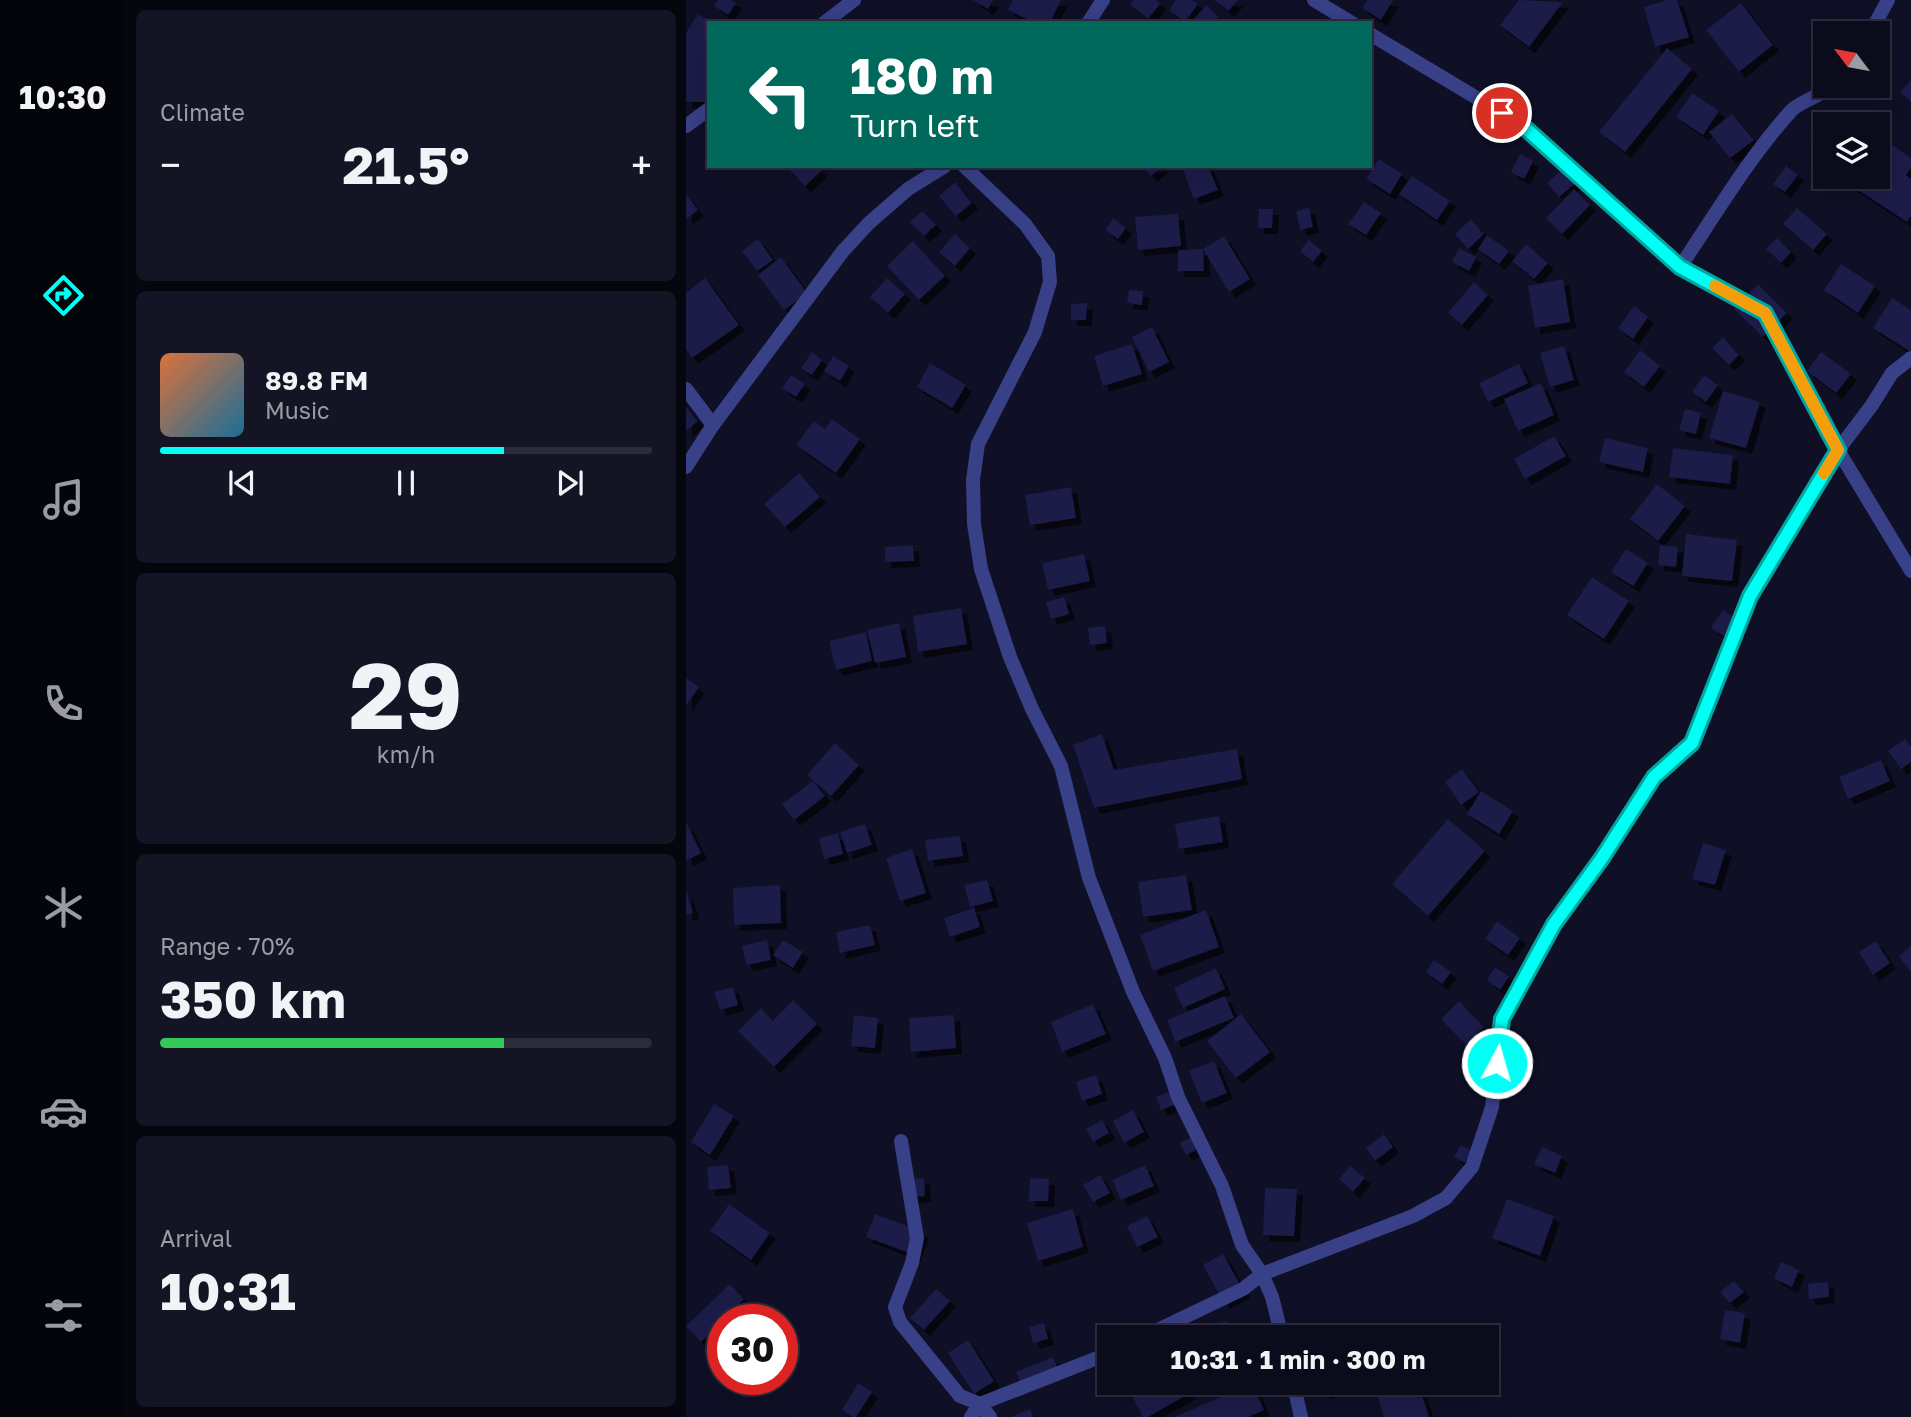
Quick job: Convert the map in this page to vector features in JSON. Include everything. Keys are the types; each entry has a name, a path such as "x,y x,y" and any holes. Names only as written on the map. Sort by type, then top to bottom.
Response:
{"street":[{"path":"827,21 854,0"},
{"path":"1089,21 1102,0"},
{"path":"1314,0 1349,21"},
{"path":"1877,21 1888,0"},
{"path":"1372,35 1522,125 1680,267 1765,313 1838,450 1911,571"},
{"path":"1680,267 1792,109 1816,98"},
{"path":"686,126 707,110"},
{"path":"686,467 791,317 843,251 869,223 908,189 942,168"},
{"path":"966,168 1025,224 1048,256 1050,282 1035,332 978,444 973,491 974,524 981,569 1010,657 1032,709 1061,765 1089,878 1133,992 1165,1058 1178,1097 1222,1186 1242,1245 1262,1273 1279,1325"},
{"path":"1168,1325 1242,1289 1262,1273 1413,1216 1446,1198 1472,1167 1492,1107 1502,1019 1554,924 1602,858 1654,777 1692,743 1750,596 1838,450 1892,373 1911,358"},
{"path":"686,389 713,425"},
{"path":"901,1141 917,1238 912,1263 895,1307 900,1322 960,1396 980,1404 990,1417"},
{"path":"971,1417 980,1404 1097,1358"},
{"path":"1296,1395 1301,1417"}],"building":[{"path":"718,0 732,0 736,3 728,15 714,6"},
{"path":"973,0 993,0 988,9"},
{"path":"1013,0 1061,0 1051,21 1031,21 1008,10"},
{"path":"1134,0 1156,0 1160,4 1148,19 1130,5"},
{"path":"1176,0 1192,0 1198,4 1186,21 1169,10"},
{"path":"1214,0 1238,0 1228,11"},
{"path":"1367,0 1393,0 1381,20 1362,8"},
{"path":"1519,0 1563,2 1529,47 1500,25"},
{"path":"1677,0 1689,37 1655,47 1644,7"},
{"path":"1741,3 1773,45 1739,72 1706,30"},
{"path":"1206,5 1219,17 1216,21 1194,19"},
{"path":"698,14 709,21 707,102 686,102 686,33"},
{"path":"1667,48 1692,69 1625,152 1599,132"},
{"path":"1911,80 1911,102 1900,92"},
{"path":"1692,93 1719,111 1703,135 1676,117"},
{"path":"1732,114 1754,140 1730,158 1709,132"},
{"path":"1890,143 1911,158 1911,168 1906,175 1911,179 1911,216 1907,222 1857,189 1890,189"},
{"path":"1520,154 1533,161 1524,179 1511,172"},
{"path":"1379,159 1402,174 1390,194 1366,179"},
{"path":"1786,166 1798,175 1785,192 1773,184"},
{"path":"1565,167 1578,181 1559,197 1547,183"},
{"path":"788,168 819,168 821,171 805,186"},
{"path":"1145,168 1161,168 1151,176"},
{"path":"1182,168 1209,168 1218,190 1194,199"},
{"path":"1412,176 1450,201 1437,220 1399,194"},
{"path":"955,182 972,203 956,216 939,196"},
{"path":"1574,189 1590,205 1562,234 1546,218"},
{"path":"686,194 698,210 686,219"},
{"path":"1364,202 1381,213 1366,235 1348,224"},
{"path":"1309,208 1313,227 1300,230 1296,211"},
{"path":"1797,208 1827,234 1813,250 1783,224"},
{"path":"1259,209 1273,209 1272,228 1258,228"},
{"path":"922,211 936,225 924,236 910,222"},
{"path":"1178,214 1181,246 1138,250 1135,217"},
{"path":"1113,218 1126,228 1118,239 1105,230"},
{"path":"1471,219 1484,234 1468,249 1455,234"},
{"path":"955,234 970,248 955,266 939,252"},
{"path":"1487,235 1509,251 1499,264 1478,249"},
{"path":"1224,236 1250,279 1229,292 1203,249"},
{"path":"1777,238 1791,252 1781,263 1766,249"},
{"path":"758,239 773,260 757,271 742,251"},
{"path":"1309,240 1322,251 1313,262 1300,251"},
{"path":"913,241 945,276 919,300 887,266"},
{"path":"1526,244 1548,263 1534,279 1512,261"},
{"path":"1459,248 1476,257 1469,271 1452,262"},
{"path":"1203,249 1204,271 1178,271 1178,250"},
{"path":"781,257 807,293 784,310 758,275"},
{"path":"1841,264 1875,286 1858,313 1824,290"},
{"path":"705,278 739,325 692,358 686,349 686,293"},
{"path":"887,278 905,294 888,313 870,297"},
{"path":"1563,279 1570,322 1535,328 1528,286"},
{"path":"1474,282 1488,295 1462,325 1448,313"},
{"path":"1758,284 1787,313 1763,337 1734,309"},
{"path":"1129,290 1143,291 1142,305 1127,303"},
{"path":"1892,298 1911,310 1911,352 1873,328"},
{"path":"1087,303 1086,320 1071,320 1071,304"},
{"path":"1634,306 1648,317 1633,339 1618,328"},
{"path":"1152,327 1169,362 1149,372 1132,337"},
{"path":"1723,337 1739,355 1729,365 1712,348"},
{"path":"1132,344 1142,374 1103,386 1094,356"},
{"path":"1564,346 1574,380 1550,387 1540,353"},
{"path":"1640,350 1660,366 1644,387 1624,372"},
{"path":"812,352 822,360 812,375 801,368"},
{"path":"1821,352 1851,374 1836,393 1807,371"},
{"path":"833,356 849,366 840,381 824,371"},
{"path":"930,363 966,385 952,408 917,387"},
{"path":"1519,364 1528,383 1488,402 1479,383"},
{"path":"791,375 805,384 796,397 782,388"},
{"path":"1704,375 1718,385 1706,402 1692,392"},
{"path":"1541,383 1554,415 1518,431 1504,399"},
{"path":"1723,391 1760,402 1746,448 1709,438"},
{"path":"686,407 698,421 686,431"},
{"path":"1685,409 1701,413 1696,434 1679,430"},
{"path":"832,419 860,439 836,473 796,445 814,421 825,429"},
{"path":"1554,436 1566,456 1525,479 1514,459"},
{"path":"1605,438 1648,448 1643,472 1599,462"},
{"path":"1673,448 1733,455 1730,484 1669,477"},
{"path":"799,473 820,497 785,527 764,504"},
{"path":"1657,484 1685,506 1658,541 1630,519"},
{"path":"1071,487 1076,518 1030,525 1025,495"},
{"path":"1686,534 1737,540 1732,581 1682,576"},
{"path":"913,545 914,561 885,562 885,547"},
{"path":"1660,545 1678,547 1676,567 1658,565"},
{"path":"1626,549 1648,563 1633,586 1611,572"},
{"path":"1084,554 1090,581 1048,590 1042,563"},
{"path":"1592,577 1629,601 1604,639 1567,615"},
{"path":"1064,597 1069,614 1051,619 1046,602"},
{"path":"961,608 967,644 918,652 913,616"},
{"path":"1723,610 1739,620 1727,638 1711,628"},
{"path":"899,623 906,657 875,663 867,630"},
{"path":"1105,626 1107,643 1090,645 1088,628"},
{"path":"866,632 872,661 836,670 829,641"},
{"path":"686,678 699,687 686,706"},
{"path":"1102,734 1114,770 1237,749 1242,779 1094,808 1073,745"},
{"path":"1905,739 1911,747 1911,762 1901,769 1888,751"},
{"path":"835,743 859,765 831,796 807,775"},
{"path":"1881,760 1890,781 1848,799 1839,777"},
{"path":"1462,769 1479,792 1461,805 1445,782"},
{"path":"813,781 825,796 794,820 782,804"},
{"path":"1481,791 1513,811 1499,834 1467,814"},
{"path":"1219,816 1223,842 1179,849 1175,824"},
{"path":"1448,819 1485,851 1428,916 1392,884"},
{"path":"686,822 701,853 686,861"},
{"path":"865,824 872,845 847,853 840,832"},
{"path":"838,833 843,854 824,859 819,838"},
{"path":"960,836 963,856 928,861 925,840"},
{"path":"1703,843 1726,850 1715,885 1692,879"},
{"path":"912,849 926,893 900,901 886,858"},
{"path":"1186,875 1192,910 1143,917 1138,882"},
{"path":"987,880 993,901 970,907 964,885"},
{"path":"780,885 781,923 734,925 733,888"},
{"path":"686,890 693,913 686,915"},
{"path":"974,908 980,927 950,937 944,918"},
{"path":"1206,910 1219,947 1153,971 1140,935"},
{"path":"1497,921 1520,938 1508,955 1485,939"},
{"path":"870,925 875,945 840,953 836,932"},
{"path":"767,940 771,960 746,965 742,946"},
{"path":"783,940 803,952 793,968 773,955"},
{"path":"1876,941 1890,963 1873,975 1859,952"},
{"path":"1911,946 1911,972 1899,956"},
{"path":"1434,960 1451,972 1442,984 1426,972"},
{"path":"1495,967 1509,977 1500,990 1487,980"},
{"path":"1216,968 1225,989 1183,1008 1174,988"},
{"path":"733,987 738,1005 720,1010 714,992"},
{"path":"1225,996 1234,1018 1175,1042 1167,1020"},
{"path":"793,1000 817,1024 774,1067 738,1031 761,1008 773,1021"},
{"path":"1459,1001 1484,1027 1466,1045 1441,1019"},
{"path":"1093,1004 1106,1034 1062,1052 1051,1022"},
{"path":"1241,1014 1270,1052 1236,1078 1207,1041"},
{"path":"854,1015 878,1018 875,1048 851,1046"},
{"path":"954,1015 956,1048 911,1052 909,1018"},
{"path":"1214,1061 1227,1093 1202,1103 1189,1071"},
{"path":"1096,1075 1102,1094 1082,1101 1076,1082"},
{"path":"1171,1091 1177,1104 1161,1110 1156,1097"},
{"path":"714,1104 734,1116 710,1155 691,1142"},
{"path":"1133,1110 1144,1132 1124,1143 1113,1121"},
{"path":"1102,1120 1109,1133 1093,1142 1086,1129"},
{"path":"1384,1134 1393,1147 1375,1161 1366,1148"},
{"path":"1194,1136 1200,1148 1186,1155 1180,1143"},
{"path":"1461,1145 1472,1151 1465,1163 1454,1157"},
{"path":"1542,1147 1562,1156 1555,1173 1534,1164"},
{"path":"728,1165 731,1188 709,1190 707,1167"},
{"path":"1145,1165 1154,1186 1121,1200 1112,1180"},
{"path":"1350,1166 1365,1178 1353,1192 1339,1179"},
{"path":"1100,1175 1110,1193 1093,1202 1083,1185"},
{"path":"924,1178 925,1196 905,1198 904,1179"},
{"path":"1030,1178 1049,1179 1048,1201 1029,1201"},
{"path":"1265,1188 1297,1189 1294,1236 1263,1235"},
{"path":"1507,1199 1554,1216 1540,1256 1492,1238"},
{"path":"729,1204 770,1233 751,1260 710,1231"},
{"path":"1073,1209 1083,1247 1038,1261 1027,1223"},
{"path":"875,1214 923,1232 915,1255 866,1237"},
{"path":"1147,1216 1158,1237 1137,1247 1127,1226"},
{"path":"1223,1254 1244,1292 1224,1303 1203,1265"},
{"path":"1781,1262 1799,1270 1792,1287 1774,1278"},
{"path":"1734,1281 1744,1292 1730,1303 1720,1292"},
{"path":"1828,1282 1829,1297 1809,1299 1808,1284"},
{"path":"730,1284 744,1299 739,1304 709,1304"},
{"path":"936,1289 950,1301 924,1330 910,1318"},
{"path":"707,1306 707,1336 701,1342 686,1326"},
{"path":"1725,1310 1745,1313 1740,1343 1720,1339"},
{"path":"1227,1321 1228,1325 1210,1325"},
{"path":"1044,1323 1048,1339 1033,1343 1029,1327"},
{"path":"968,1340 994,1381 974,1394 948,1353"},
{"path":"1053,1357 1059,1371 1022,1386 1016,1372"},
{"path":"858,1383 872,1392 856,1417 852,1417 842,1410"},
{"path":"1131,1395 1186,1395 1148,1417 1143,1417"},
{"path":"1225,1395 1257,1395 1264,1410 1248,1417 1175,1417"},
{"path":"1377,1395 1422,1395 1429,1417 1384,1417"},
{"path":"1030,1409 1033,1417 1011,1417"}],"slow traffic":[{"path":"1715,286 1765,313 1838,450 1824,473"}],"route":[{"path":"1497,1063 1502,1019 1554,924 1602,858 1654,777 1692,743 1750,596 1838,450 1765,313 1680,267 1522,125 1502,113"}]}
